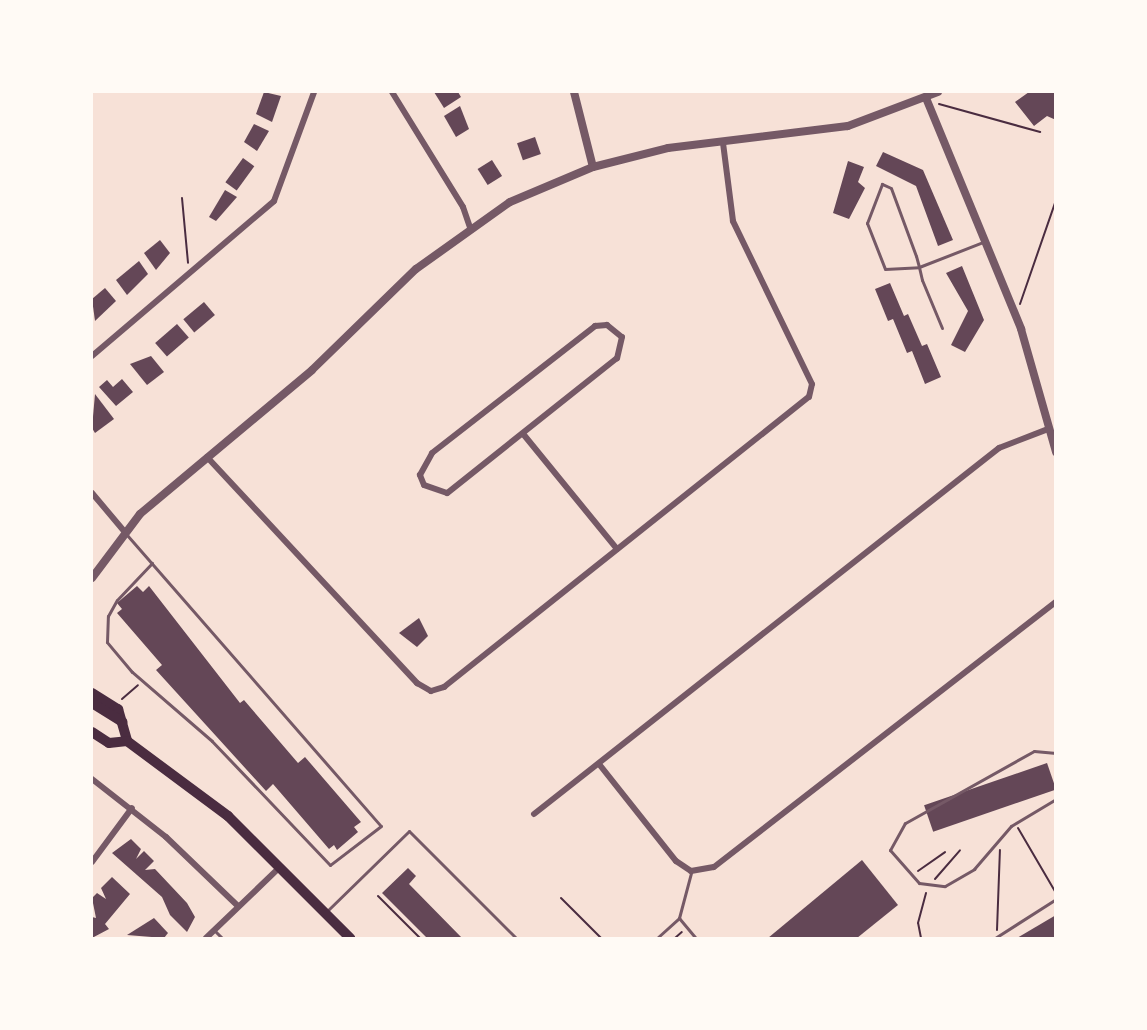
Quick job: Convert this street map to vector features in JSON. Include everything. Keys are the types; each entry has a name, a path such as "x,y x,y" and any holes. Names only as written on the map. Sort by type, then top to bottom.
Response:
{"main road":[{"path":"92,693 118,709 128,741 199,790 280,867 350,939"},
{"path":"92,703 122,722"},
{"path":"92,732 109,743 128,741"}],"street":[{"path":"92,356 274,201 314,92"},
{"path":"392,92 463,207 471,230"},
{"path":"574,92 593,167"},
{"path":"92,578 124,531 207,457 312,370 416,269 510,202 593,167 668,148 848,126 938,92"},
{"path":"925,95 1014,311 1056,452"},
{"path":"207,457 431,692 444,687 809,397 812,384 743,248 733,221 723,143"},
{"path":"595,326 617,330 623,349 617,358 524,435 447,493 424,485 420,475 432,453 595,326"},
{"path":"534,814 999,448 1048,429"},
{"path":"524,435 617,549"},
{"path":"92,493 124,531"},
{"path":"599,764 676,861 691,871 714,867 1056,602"},
{"path":"92,779 132,808 238,906"},
{"path":"92,862 132,808"},
{"path":"206,939 280,867"}],"lane":[{"path":"942,328 919,267 891,188 882,184 867,223 885,269 919,267 986,241"},
{"path":"124,531 152,563 381,826 330,865 212,741 142,681 107,642 108,616 152,563"},
{"path":"1056,753 1034,751 905,823 890,850 912,875 929,887 956,881 1015,823 1056,799"},
{"path":"325,913 409,831 516,939"},
{"path":"657,939 679,918 691,871"},
{"path":"995,939 1056,899"},
{"path":"679,918 696,939"},
{"path":"214,931 222,939"}],"path":[{"path":"925,95 1040,132"},
{"path":"182,198 190,274"},
{"path":"1014,311 1027,294 1056,200"},
{"path":"118,702 142,681"},
{"path":"1015,823 1056,893"},
{"path":"1010,833 1018,828"},
{"path":"1001,935 994,923 1003,842"},
{"path":"931,883 960,850"},
{"path":"912,875 945,852"},
{"path":"921,939 918,923 926,893"},
{"path":"378,896 420,939"},
{"path":"561,898 601,939"},
{"path":"675,939 686,928"}],"building":[{"path":"264,92 281,96 272,122 256,114"},
{"path":"434,92 458,92 461,97 444,108"},
{"path":"1029,92 1056,92 1056,120 1047,116 1034,126 1015,102"},
{"path":"460,106 469,129 456,137 444,116"},
{"path":"254,124 269,131 257,151 244,142"},
{"path":"535,137 541,154 523,160 517,143"},
{"path":"883,152 923,170 953,240 938,246 916,186 876,166"},
{"path":"243,158 254,166 237,190 225,182"},
{"path":"492,160 502,176 488,185 478,169"},
{"path":"848,161 864,167 858,182 865,188 849,219 833,213"},
{"path":"225,190 237,197 216,221 209,217"},
{"path":"160,240 170,253 156,270 144,253"},
{"path":"139,261 148,274 127,295 116,280"},
{"path":"962,266 984,320 965,352 951,345 968,311 946,273"},
{"path":"890,283 904,316 908,314 922,346 927,344 941,377 925,384 912,351 907,353 893,319 888,321 875,289"},
{"path":"105,288 116,301 95,321 92,299"},
{"path":"204,302 215,315 194,332 183,319"},
{"path":"177,324 189,338 167,357 155,343"},
{"path":"151,356 164,372 147,385 130,364"},
{"path":"122,379 133,392 116,406 99,387 107,380 113,387"},
{"path":"95,394 114,419 95,433 92,428"},
{"path":"137,586 143,592 149,586 240,703 244,700 298,763 305,757 361,822 354,827 358,832 337,850 334,845 329,849 273,784 266,791 156,670 162,665 117,613 122,609 117,603"},
{"path":"419,618 428,636 417,647 399,633"},
{"path":"1047,763 1056,790 933,832 924,805"},
{"path":"131,839 141,849 136,859 144,851 154,861 145,870 155,869 187,903 195,917 187,932 170,915 162,897 112,853"},
{"path":"862,860 898,905 857,938 768,938"},
{"path":"408,868 416,876 409,884 462,938 427,938 382,893"},
{"path":"112,877 130,894 105,924 109,929 92,938 92,917 96,918 92,898 97,893 106,899 101,888"},
{"path":"1056,915 1056,938 1017,938"},
{"path":"154,918 168,933 164,938 127,935"}]}
